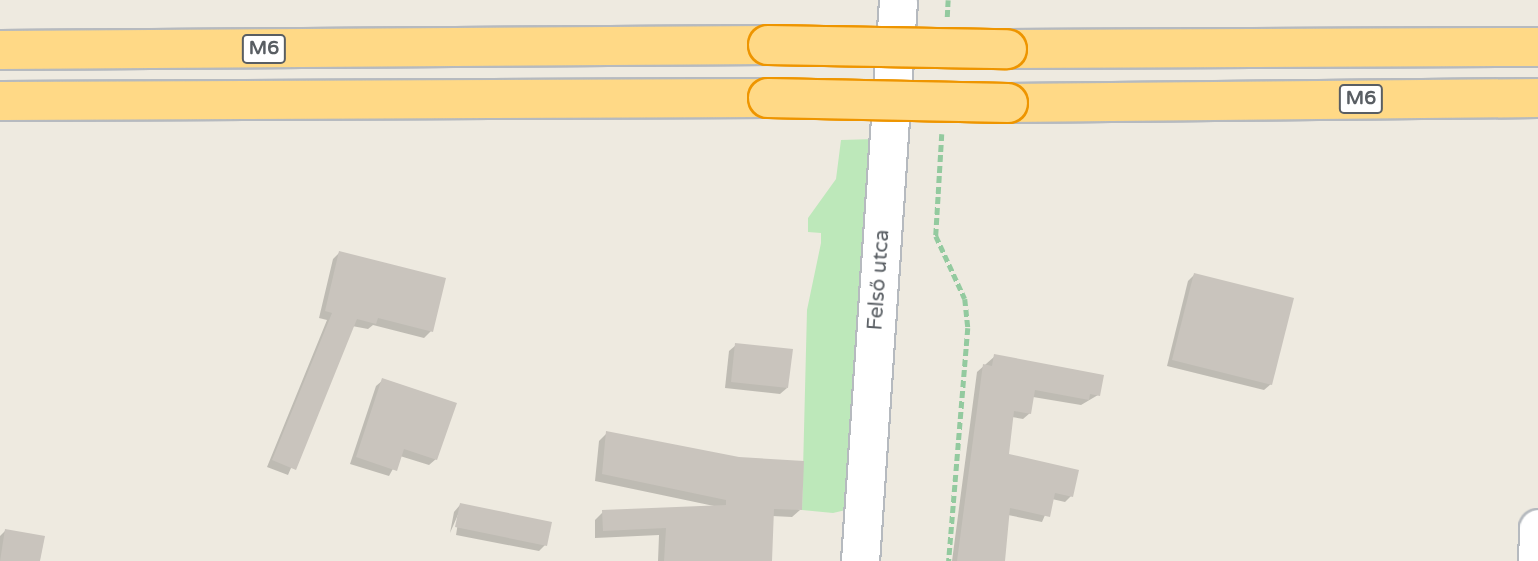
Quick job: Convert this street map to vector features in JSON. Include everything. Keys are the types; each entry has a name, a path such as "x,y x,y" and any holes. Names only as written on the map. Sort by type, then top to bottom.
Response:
{"highway":[{"name":"M6","path":"0,50 768,45 1007,49 1538,47"},
{"name":"M6","path":"0,101 768,98 1007,103 1538,98"}],"street":[{"name":"Felső utca","path":"860,561 898,0"},
{"path":"1536,561 1538,528"}],"path":[{"path":"947,27 948,0"},
{"path":"943,120 936,236 965,299 968,328 949,561"}],"green space":[{"path":"875,139 850,509 833,513 802,510 807,310 821,243 821,233 808,232 808,218 836,179 841,140"}],"building":[{"path":"339,251 446,278 433,332 378,318 376,324 357,319 296,470 272,460 332,313 325,311"},
{"path":"1194,273 1294,298 1272,385 1172,360"},
{"path":"735,343 793,349 788,388 731,382"},
{"path":"994,354 1104,375 1100,396 1090,394 1089,400 1035,390 1031,414 1014,411 1009,454 1079,470 1073,497 1055,493 1050,517 1010,508 1005,561 957,561 983,364 992,366"},
{"path":"382,378 457,403 437,460 404,449 397,471 356,457"},
{"path":"606,431 739,457 804,461 802,510 774,509 772,561 664,561 666,528 603,531 602,510 726,505 726,500 602,474"},
{"path":"460,503 552,522 547,546 455,527"},
{"path":"5,529 45,536 40,561 0,561"}]}
